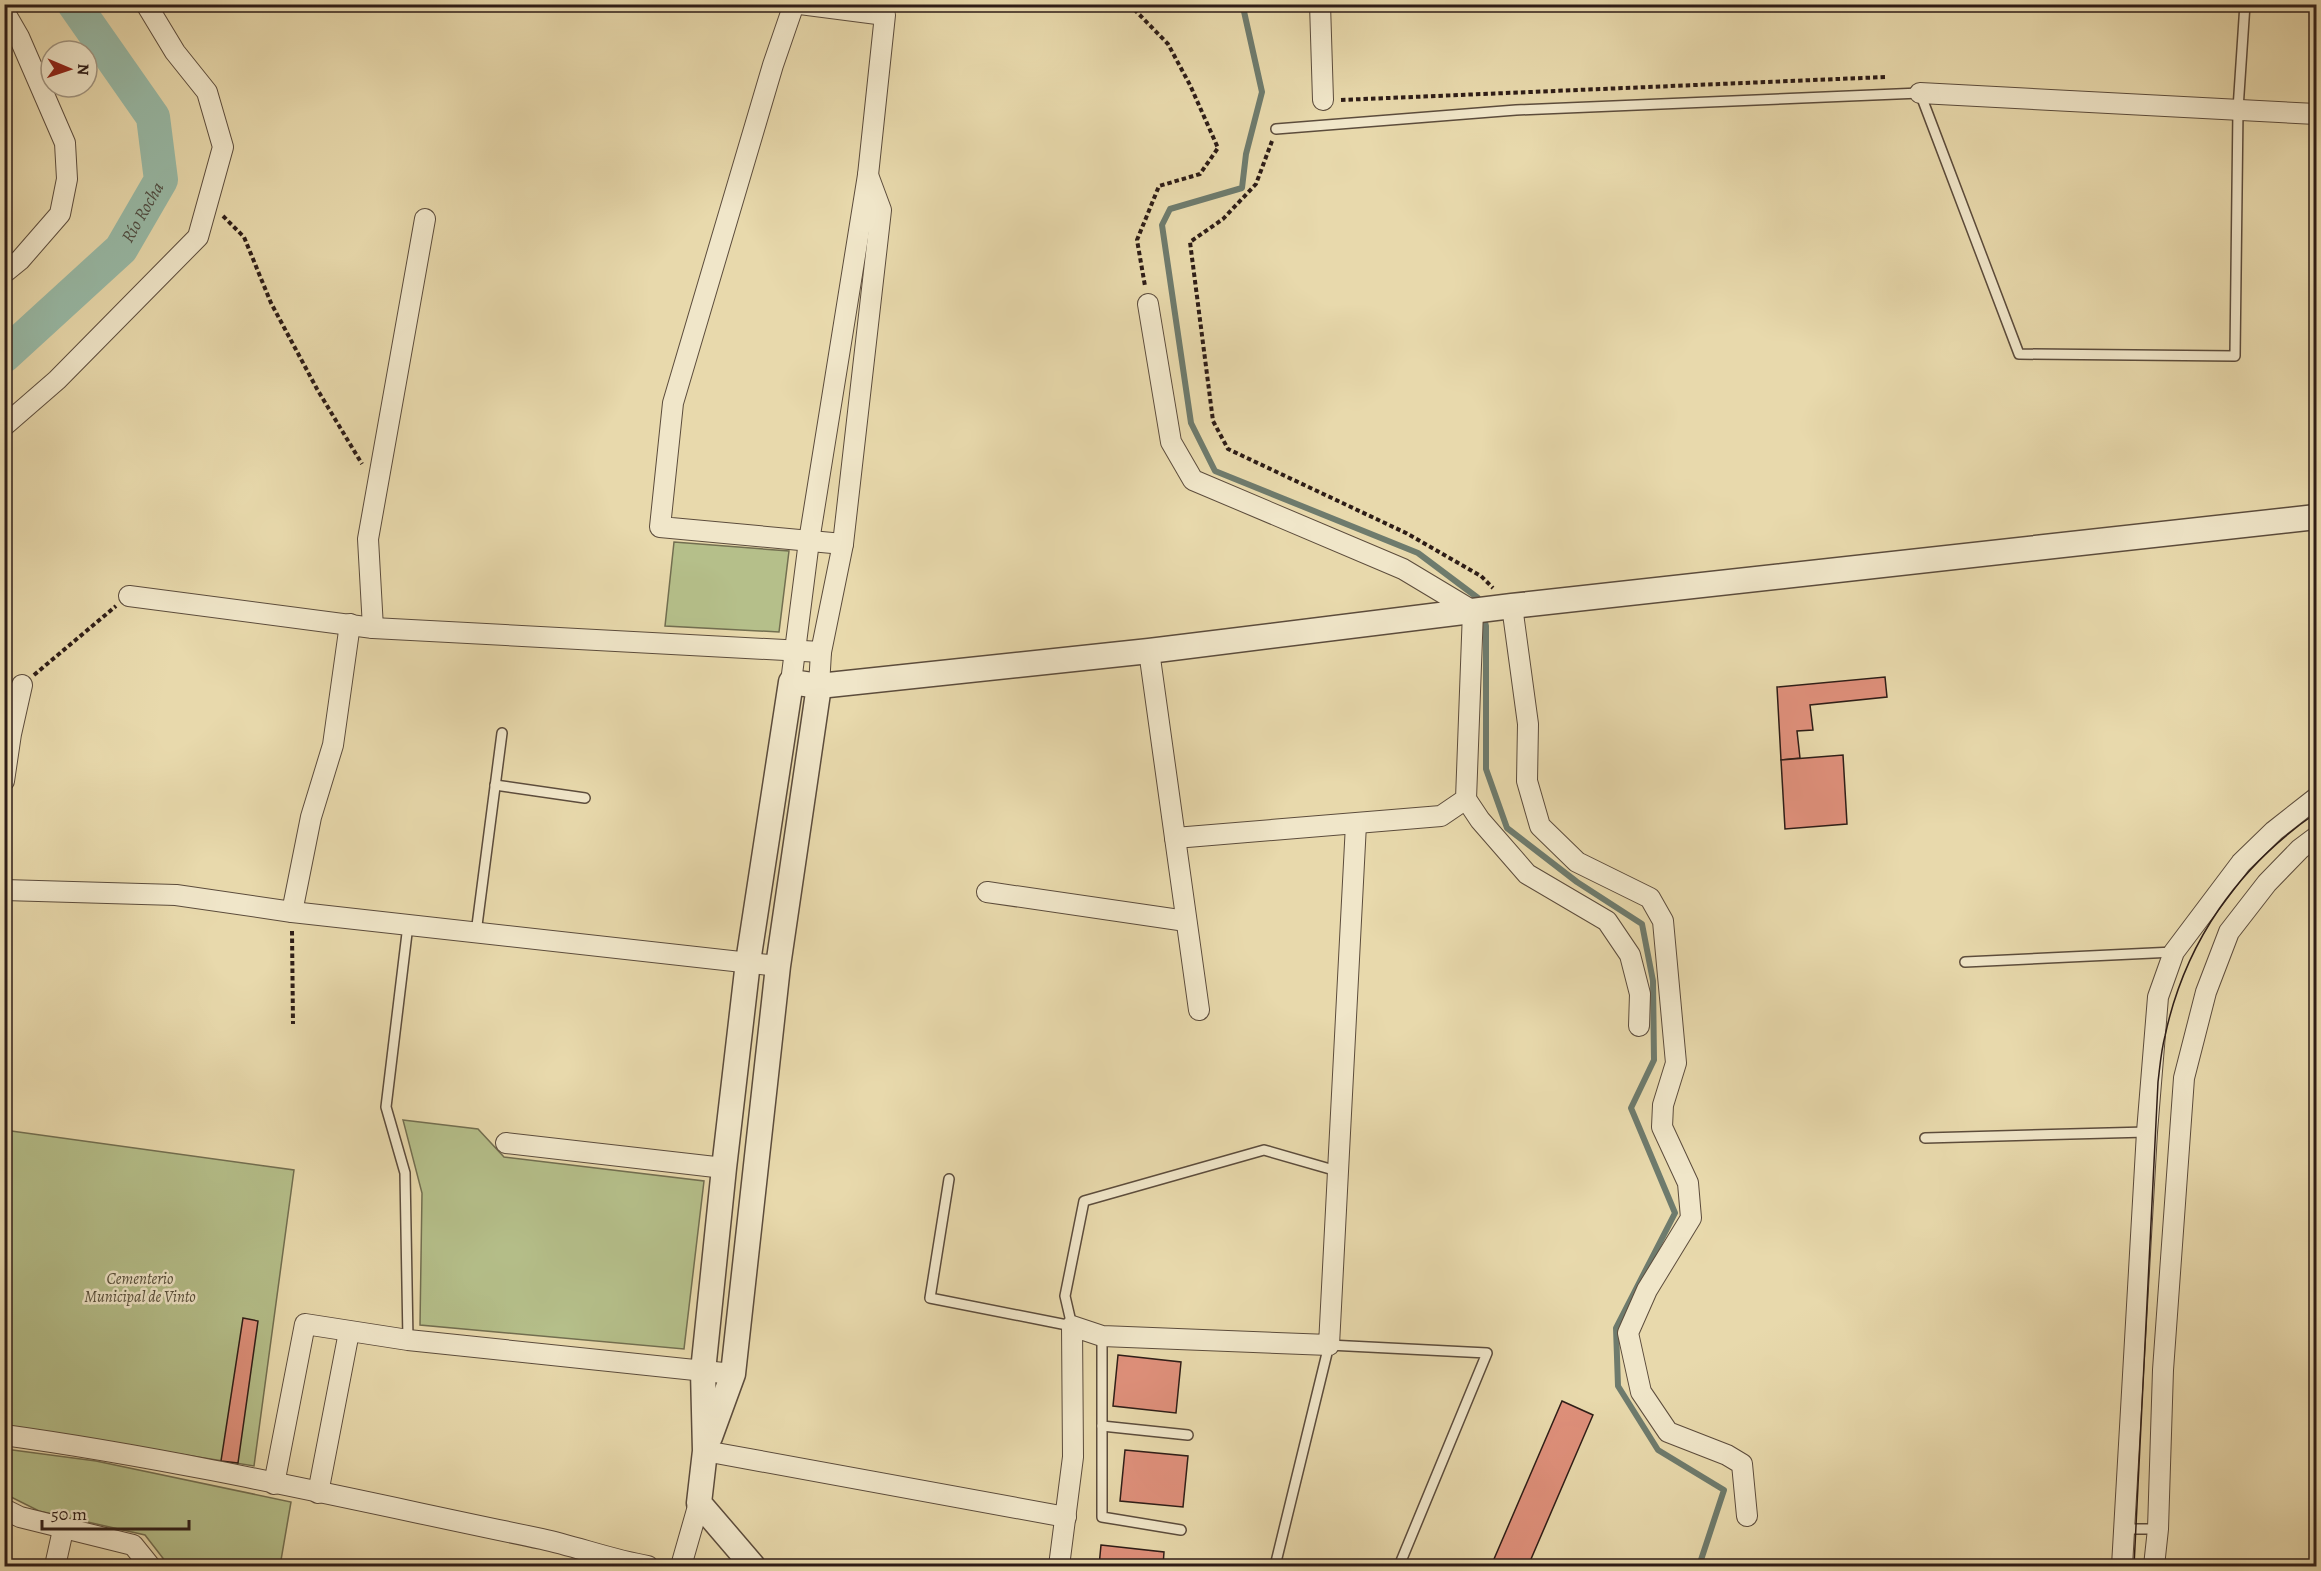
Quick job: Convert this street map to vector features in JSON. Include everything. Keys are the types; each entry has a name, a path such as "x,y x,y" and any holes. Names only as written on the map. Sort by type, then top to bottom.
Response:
{"street":[{"path":"4,426 57,380 198,237 223,147 207,92 175,51 146,4"},
{"path":"794,4 770,76 673,403 660,527 843,544"},
{"path":"681,1566 699,1503 705,1450 703,1371 748,962 796,649 809,541 868,175 885,15 800,4"},
{"path":"1320,4 1323,100"},
{"path":"4,11 19,37 65,144 67,179 60,214 20,260 4,273"},
{"path":"1920,93 2316,114"},
{"path":"705,1450 733,1374 778,966 819,686 821,652 843,544 881,210 868,175"},
{"path":"373,628 368,539 425,219"},
{"path":"1148,304 1171,442 1193,480 1403,569 1487,610 1528,724 1527,781 1540,826 1577,862 1650,898 1663,921 1676,1064 1663,1105 1662,1127 1688,1183 1691,1218 1647,1290 1628,1333 1641,1392 1668,1432 1727,1455 1742,1464 1747,1516"},
{"path":"791,682 819,686 1149,651 1487,610 2316,517"},
{"path":"129,596 373,628 821,652"},
{"path":"1487,610 1466,799 1480,820 1527,874 1607,921 1630,955 1640,994 1639,1026"},
{"path":"292,912 311,817 333,745 350,624"},
{"path":"1149,651 1199,1010"},
{"path":"4,781 22,685"},
{"path":"2122,1566 2147,1132 2158,997 2174,952 2241,863 2274,831 2316,798"},
{"path":"1175,838 1441,816 1466,799"},
{"path":"1059,1566 1073,1457 1072,1326 1102,1336 1329,1345 1356,824"},
{"path":"2154,1566 2158,1529 2163,1371 2184,1077 2206,992 2229,932 2266,883 2300,849 2316,837"},
{"path":"4,890 176,895 292,912 778,966"},
{"path":"987,892 1186,921"},
{"path":"506,1143 724,1168"},
{"path":"274,1484 305,1324 408,1340 733,1374"},
{"path":"318,1493 349,1332"},
{"path":"4,1436 94,1448 318,1493 554,1542 638,1566"},
{"path":"705,1450 1066,1517"},
{"path":"699,1503 753,1566"},
{"path":"4,1509 20,1517 63,1530 133,1545 150,1566"},
{"path":"55,1566 63,1530"}],"lane":[{"path":"1276,129 1516,110 1920,93 2019,354 2235,356 2238,109 2245,4"},
{"path":"476,933 502,733"},
{"path":"495,785 585,798"},
{"path":"408,925 386,1107 405,1173 408,1340"},
{"path":"1965,962 2174,952"},
{"path":"1925,1137 2147,1132"},
{"path":"949,1179 930,1298 1072,1326 1065,1296 1084,1201 1264,1150 1337,1172"},
{"path":"1102,1336 1102,1517 1181,1530"},
{"path":"1275,1566 1329,1345 1486,1353 1399,1566"},
{"path":"1102,1426 1188,1435"},
{"path":"2124,1529 2158,1529"}],"path":[{"path":"1129,4 1168,44 1190,85 1218,148 1200,174 1160,186 1137,240 1148,304"},
{"path":"1323,100 1885,77"},
{"path":"1276,129 1256,184 1223,219 1190,242 1213,421 1228,449 1406,533 1481,576 1487,610"},
{"path":"208,200 244,237 271,303 317,389 377,488"},
{"path":"22,685 129,596"},
{"path":"292,912 293,1024"}],"green space":[{"path":"674,542 789,551 779,632 665,626"},
{"path":"403,1120 478,1129 504,1157 704,1181 684,1349 420,1325 422,1193"},
{"name":"Cementerio Municipal de Vinto","path":"4,1130 294,1170 254,1466 5,1426"},
{"path":"5,1449 96,1461 291,1502 280,1566 169,1566 145,1535 39,1511 5,1494"}],"building":[{"path":"1885,677 1887,697 1810,705 1813,730 1797,731 1800,758 1781,760 1777,687"},
{"path":"1843,755 1847,824 1785,829 1781,760"},
{"path":"243,1318 258,1321 238,1463 221,1461"},
{"path":"1118,1355 1181,1362 1176,1413 1113,1406"},
{"path":"1562,1401 1593,1415 1528,1566 1491,1566"},
{"path":"1125,1450 1188,1456 1183,1507 1120,1501"},
{"path":"1101,1545 1164,1552 1163,1566 1099,1566"}],"waterway":[{"name":"Río Rocha","path":"4,356 121,249 161,180 153,117 74,4"},
{"path":"1240,4 1243,7 1262,92 1246,154 1242,188 1170,209 1162,225 1191,423 1215,471 1418,553 1478,598 1480,605"},
{"path":"1483,615 1486,626 1486,769 1507,828 1577,882 1642,924 1653,981 1654,1060 1631,1108 1675,1213 1616,1328 1618,1386 1658,1450 1724,1490 1699,1566"}],"tram line":[{"path":"2134,1566 2158,1082 2164,1042 2174,1002 2186,969 2219,909 2262,857 2316,813"}]}
